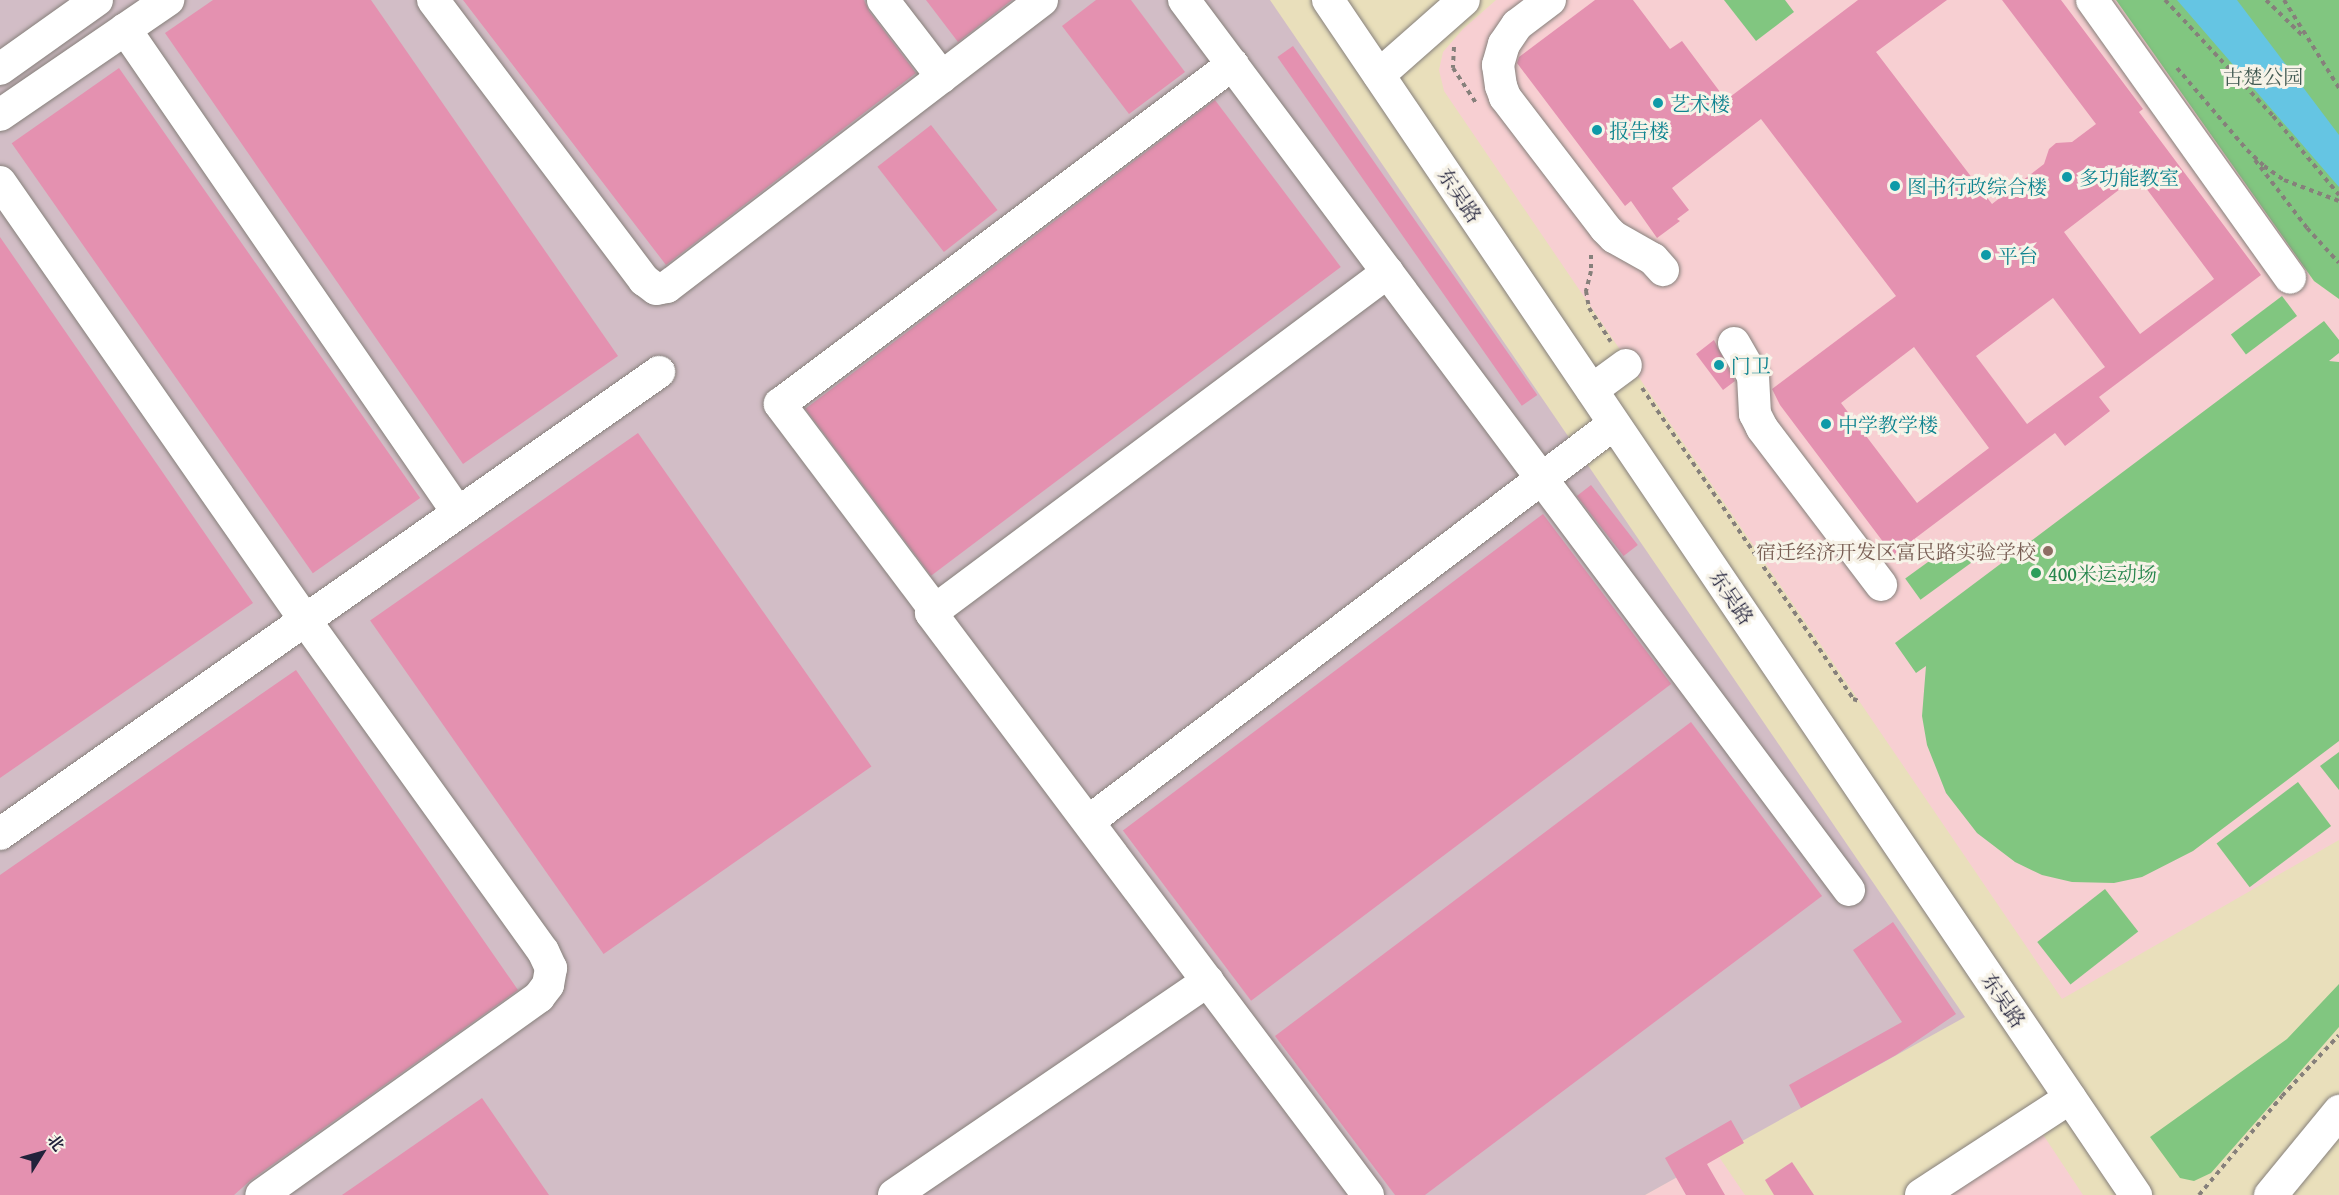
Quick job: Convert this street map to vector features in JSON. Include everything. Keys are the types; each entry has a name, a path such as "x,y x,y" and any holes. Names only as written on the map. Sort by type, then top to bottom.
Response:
{"main road":[{"path":"2271,1195 2339,1111"}],"street":[{"path":"0,69 98,0"},
{"path":"0,115 168,0"},
{"path":"433,0 644,280 656,289 667,286 1042,0"},
{"path":"883,0 942,77"},
{"path":"1185,0 1849,890"},
{"name":"东吴路","path":"1328,0 2070,1098 2131,1194"},
{"path":"1379,75 1464,0"},
{"path":"1550,0 1517,25 1504,44 1498,65 1505,97 1605,228 1614,237 1653,259 1663,270"},
{"path":"2092,0 2290,278"},
{"path":"125,29 458,513"},
{"path":"935,610 780,404 1233,64"},
{"path":"0,182 305,620 543,951 550,968 548,985 539,998 261,1195"},
{"path":"1368,1195 931,613 1388,272"},
{"path":"1734,343 1753,376 1755,414 1762,428 1881,585"},
{"path":"1592,390 1626,365"},
{"path":"0,834 659,372"},
{"path":"1089,821 1614,424"},
{"path":"894,1195 1208,981"},
{"path":"1921,1195 2070,1098"}],"path":[{"path":"2165,0 2273,116 2339,195"},
{"path":"2266,0 2308,40"},
{"path":"2284,0 2339,88"},
{"path":"2174,65 2247,150 2307,228 2339,263"},
{"path":"2247,150 2284,180 2339,201"},
{"path":"2199,1195 2282,1096 2339,1035"}],"shaded area":[{"path":"0,0 1270,0 1965,1017 1645,1195 0,1195"},
{"name":"宿迁经济开发区富民路实验学校","path":"1496,0 2116,0 2314,281 2339,299 2339,840 2062,999 1444,91 1439,70 1443,52 1463,29"},
{"path":"2040,1130 2083,1195 1937,1195"},
{"path":"1717,1154 1745,1195 1645,1195"}],"green space":[{"path":"1724,0 1785,0 1794,12 1756,41"},
{"name":"古楚公园","path":"2116,0 2339,0 2339,299 2314,281"},
{"path":"2282,296 2297,316 2246,354 2231,335"},
{"path":"2324,321 2339,340 2339,353 2329,361 2339,362 2339,741 2193,851 2142,877 2114,883 2072,882 2042,875 2015,862 1977,833 1946,793 1927,745 1922,716 1926,666 1916,673 1895,643"},
{"path":"1957,541 1972,562 1921,600 1905,579"},
{"path":"2339,752 2339,790 2320,766"},
{"path":"2298,782 2331,826 2250,887 2217,843"},
{"path":"2105,889 2138,932 2070,984 2037,942"},
{"path":"2339,984 2339,1027 2211,1173 2194,1181 2180,1178 2150,1137 2287,1039"}],"water":[{"path":"2177,0 2237,0 2339,135 2339,187"}],"building":[{"path":"213,0 371,0 618,356 463,464 165,33"},
{"path":"463,0 864,0 869,11 916,73 666,265"},
{"path":"926,0 1012,0 958,42"},
{"path":"1096,0 1131,0 1185,72 1129,114 1062,26"},
{"path":"1595,0 1633,0 1670,49 1682,41 1726,100 1858,0 1947,0 1876,52 1992,204 2044,164 2049,149 2056,143 2072,142 2096,124 2002,0 2061,0 2143,109 2139,112 2261,275 2099,397 2110,411 2065,446 2055,433 1893,555 1780,405 1772,389 1896,296 1761,119 1672,188 1689,210 1677,219 1680,221 1657,238 1631,201 1625,206 1517,63 1519,57","holes":["2137,176 2214,279 2140,334 2064,232","2053,298 2105,367 2027,424 1976,356","1914,347 1989,448 1917,503 1841,403"]},
{"path":"1293,46 1537,395 1522,406 1277,57"},
{"path":"119,68 420,498 313,573 12,143"},
{"path":"1215,100 1341,267 931,576 805,409"},
{"path":"931,125 997,210 944,252 877,167"},
{"path":"0,237 253,603 0,778"},
{"name":"门卫","path":"1714,340 1735,381 1723,390 1696,354"},
{"path":"638,433 871,766 604,954 370,621"},
{"path":"1591,485 1638,545 1624,556 1577,496"},
{"path":"1543,514 1671,684 1251,1001 1123,831"},
{"path":"296,670 518,990 251,1180 234,1195 0,1195 0,875"},
{"path":"1691,722 1822,896 1425,1195 1395,1195 1275,1036"},
{"path":"1893,922 1956,1014 1896,1055 1801,1108 1789,1085 1902,1022 1853,950"},
{"path":"482,1098 549,1195 342,1195"},
{"path":"1731,1120 1744,1143 1707,1164 1725,1195 1686,1195 1665,1158"},
{"path":"1792,1162 1814,1195 1774,1195 1765,1180"}],"place":[{"name":"艺术楼","path":"1658,103"},
{"name":"报告楼","path":"1597,130"},
{"name":"多功能教室","path":"2067,177"},
{"name":"图书行政综合楼","path":"1895,186"},
{"name":"平台","path":"1986,255"},
{"name":"门卫","path":"1719,365"},
{"name":"中学教学楼","path":"1826,424"},
{"name":"宿迁经济开发区富民路实验学校","path":"2048,551"},
{"name":"400米运动场","path":"2036,573"}]}
